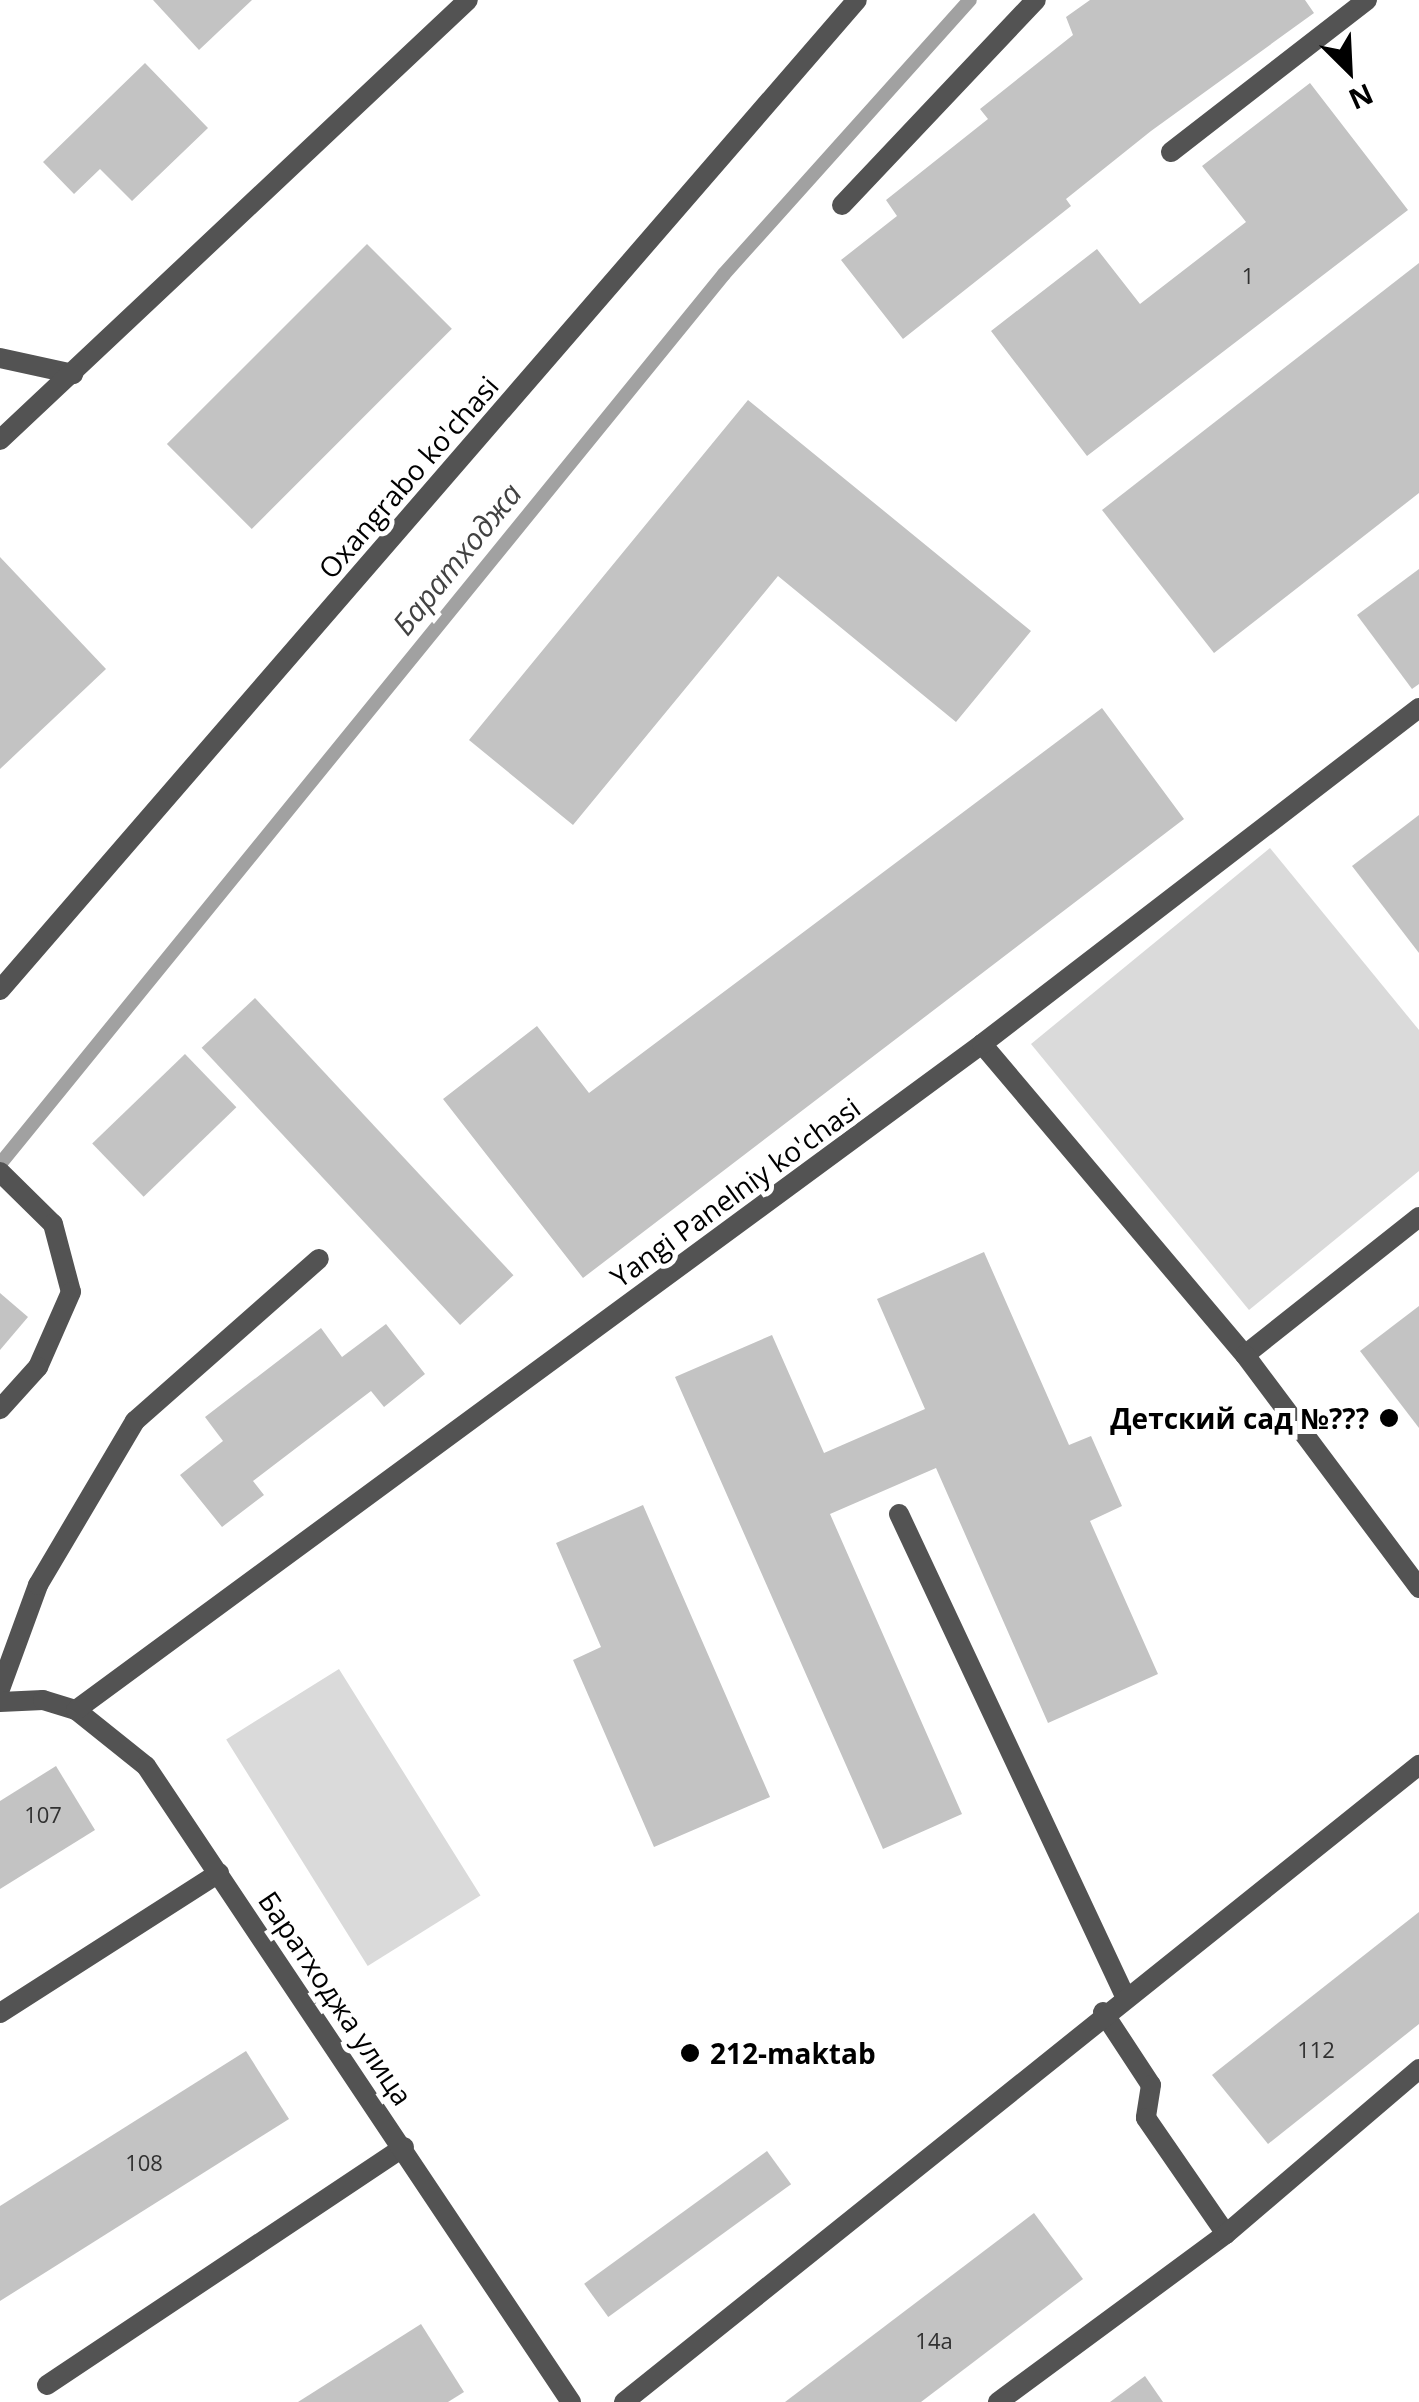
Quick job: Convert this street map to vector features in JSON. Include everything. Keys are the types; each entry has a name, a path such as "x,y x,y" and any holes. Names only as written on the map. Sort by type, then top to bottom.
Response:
{"street":[{"path":"0,440 468,0"},
{"name":"Oxangrabo ko'chasi","path":"0,990 857,0"},
{"path":"842,205 1036,0"},
{"path":"1171,152 1366,0"},
{"path":"0,358 73,374"},
{"name":"Yangi Panelniy ko'chasi","path":"76,1710 982,1044 1419,708"},
{"path":"982,1044 1244,1355 1419,1588"},
{"path":"0,1410 38,1367 71,1292 53,1224 3,1175"},
{"path":"1244,1355 1419,1217"},
{"path":"0,1689 38,1585 135,1422 319,1260"},
{"path":"899,1514 1124,1996"},
{"name":"Баратходжа улица","path":"0,1702 42,1700 76,1710 146,1766 571,2402"},
{"path":"624,2402 1103,2012 1419,1765"},
{"path":"0,2013 218,1874"},
{"path":"1103,2012 1151,2086 1146,2118 1226,2234"},
{"path":"998,2402 1226,2234 1419,2069"},
{"path":"48,2386 404,2148"}],"shaded area":[{"path":"1270,848 1419,1030 1419,1171 1249,1310 1031,1044"},
{"path":"339,1669 480,1895 368,1966 226,1739"}],"building":[{"path":"153,0 252,0 199,50"},
{"path":"1090,0 1305,0 1314,13 1151,131 1066,199 1071,206 903,339 841,260 897,216 886,200 988,119 980,109 1073,35 1066,17"},
{"path":"145,63 208,128 132,201 100,169 74,194 43,162"},
{"path":"1310,83 1408,210 1087,456 991,331 1097,249 1140,304 1246,222 1202,166"},
{"path":"367,244 452,329 252,529 167,444"},
{"path":"1419,263 1419,493 1214,653 1102,510"},
{"path":"748,400 1031,631 956,722 778,576 573,825 469,740"},
{"path":"0,557 106,669 0,769"},
{"path":"1419,569 1419,684 1412,689 1357,615"},
{"path":"1102,708 1184,819 583,1278 443,1099 537,1026 589,1093"},
{"path":"1419,815 1419,953 1352,866"},
{"path":"255,998 513,1275 460,1325 202,1048"},
{"path":"185,1054 236,1107 144,1197 92,1144"},
{"path":"984,1252 1069,1445 1091,1436 1122,1506 1090,1521 1158,1674 1048,1723 936,1468 830,1514 962,1814 883,1849 675,1377 772,1335 824,1453 925,1409 877,1299"},
{"path":"0,1293 28,1317 0,1350"},
{"path":"1419,1306 1419,1428 1360,1351"},
{"path":"386,1324 425,1374 384,1407 371,1391 253,1481 264,1495 222,1527 180,1475 223,1441 205,1417 321,1328 342,1357"},
{"path":"643,1505 770,1797 654,1847 573,1660 601,1647 556,1543"},
{"path":"56,1766 95,1830 0,1889 0,1801"},
{"path":"1419,1912 1419,2024 1268,2144 1212,2075"},
{"path":"246,2051 289,2119 0,2301 0,2206"},
{"path":"767,2151 791,2184 608,2317 584,2284"},
{"path":"1034,2213 1083,2279 921,2402 785,2402"},
{"path":"421,2324 464,2392 448,2402 298,2402"},
{"path":"1145,2376 1163,2402 1110,2402"}],"waterway":[{"name":"Баратходжа","path":"0,1164 724,274 970,0"}],"place":[{"name":"Детский сад №???","path":"1389,1418"},
{"name":"212-maktab","path":"690,2053"}]}
